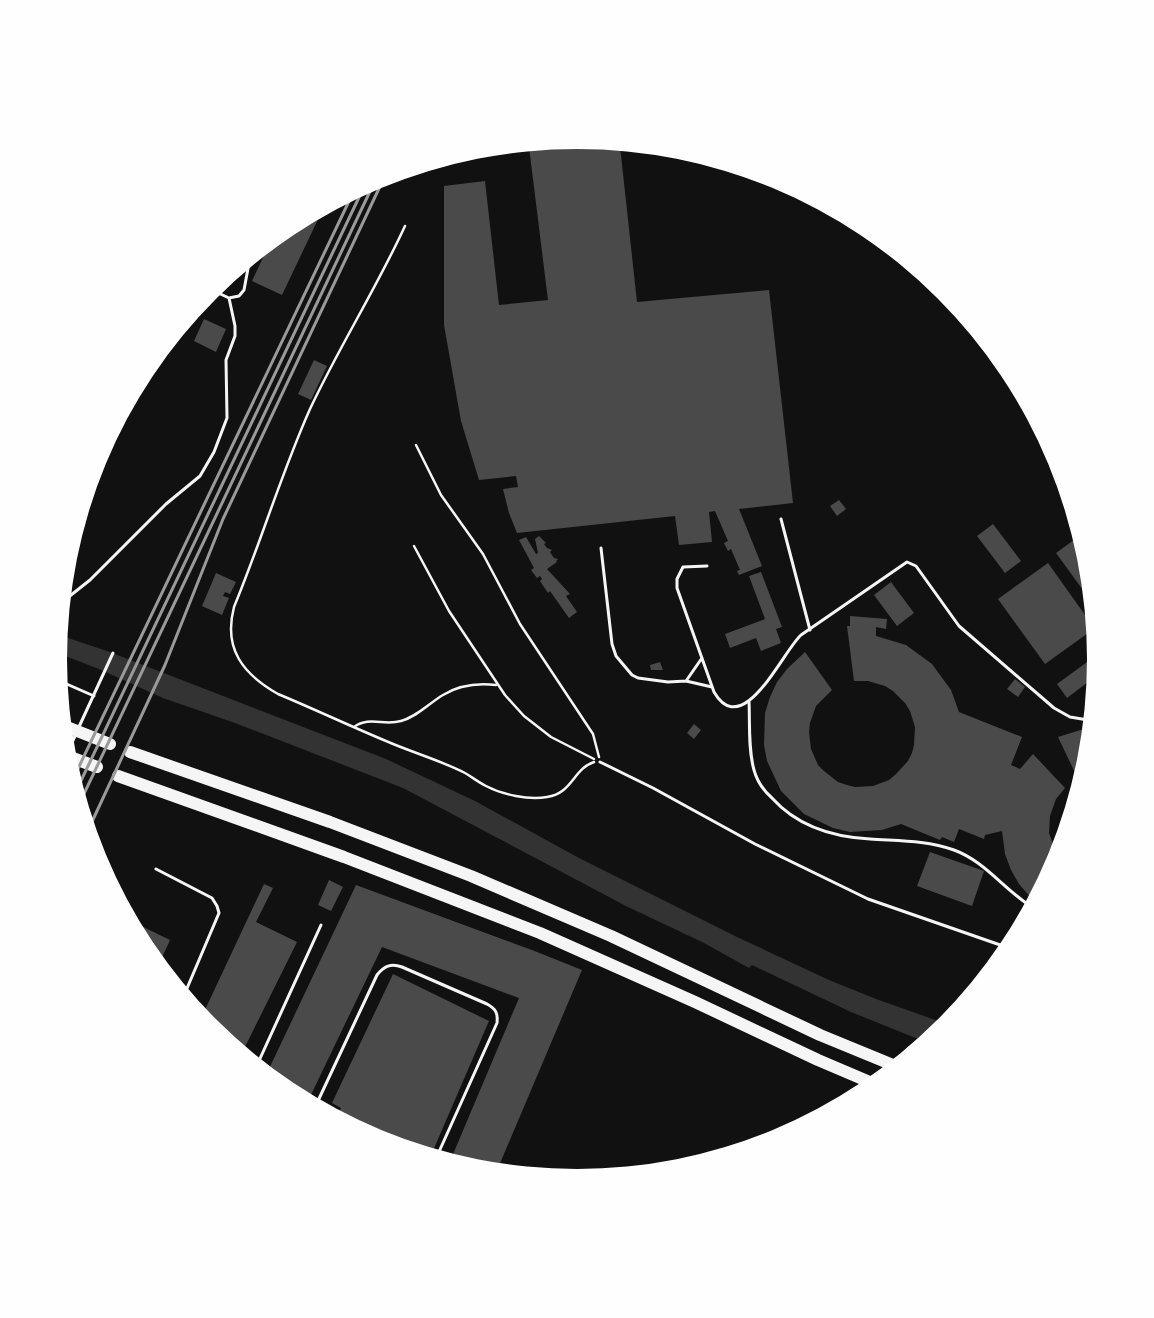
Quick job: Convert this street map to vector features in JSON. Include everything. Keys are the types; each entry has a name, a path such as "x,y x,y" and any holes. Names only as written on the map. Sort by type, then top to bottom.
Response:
{"highway":[{"path":"72,729 110,744"},
{"path":"130,752 330,822 442,864 541,904 820,1035 888,1063"},
{"path":"77,760 97,767"},
{"path":"118,776 420,885 540,933 695,1002 818,1060 865,1079"}],"lane":[{"path":"221,294 229,298 239,296 244,290 248,270"},
{"path":"71,595 90,580 166,504 200,476 214,452 227,418 226,360 235,336 235,326 229,298"},
{"path":"781,519 810,630"},
{"path":"601,548 612,644 616,656 632,675 638,678 668,682 686,681 712,687"},
{"path":"707,566 683,567 677,583 712,687 718,700 726,705 734,707 744,705 779,667 795,641 904,563 911,562 916,566 959,626 1054,708 1070,717 1084,719"},
{"path":"74,740 113,653"},
{"path":"686,681 702,658"},
{"path":"68,685 94,696"},
{"path":"749,701 751,755 754,771 766,792 788,814 812,828 838,835 869,839 917,840 952,849 977,861 1017,898 1025,903"},
{"path":"600,762 653,788 755,844 868,899 999,945"},
{"path":"156,869 212,898 218,906 219,912 187,987"},
{"path":"260,1058 321,925"},
{"path":"319,1099 377,975 381,969 390,965 402,967 487,1004 494,1008 498,1016 497,1023 440,1150"}],"path":[{"path":"405,226 307,416 282,477 231,617 231,637 235,651 241,664 254,678 278,694 353,727 465,773 488,787 520,796 544,798 557,795 570,786 582,768 588,764 600,762"},
{"path":"416,445 441,495 483,554 520,624 593,734 600,762"},
{"path":"414,546 449,611 497,685 513,705 536,726 567,746 600,762"},
{"path":"353,727 365,721 390,723 409,718 423,711 442,696 460,688 478,684 497,685"}],"shaded area":[{"path":"68,638 107,651 386,759 475,801 579,858 737,937 829,980 876,999 937,1021 917,1039 851,1012 752,965 749,968 704,943 626,906 403,788 235,723 163,698 99,669 67,657"}],"building":[{"path":"577,149 621,151 637,302 769,290 793,503 739,509 762,566 739,575 737,571 740,570 731,549 728,551 724,543 728,541 715,511 709,512 712,542 679,545 675,516 517,533 509,513 503,489 518,487 516,476 479,480 461,421 444,325 444,186 485,181 499,305 548,300 530,151 544,150"},
{"path":"318,220 282,295 252,281 263,257"},
{"path":"204,319 226,329 216,352 194,341"},
{"path":"314,360 327,366 311,400 298,394"},
{"path":"839,500 846,509 837,516 830,506"},
{"path":"993,524 1021,561 1005,573 977,536"},
{"path":"539,536 546,543 544,544 547,548 552,550 550,552 554,558 558,559 556,561 557,562 547,569 570,594 566,596 577,612 569,618 550,591 548,593 540,581 542,579 540,576 537,578 531,570 534,568 519,540 526,537 536,554 538,553 535,539"},
{"path":"1073,541 1083,589 1056,553"},
{"path":"1048,563 1085,615 1086,634 1045,664 998,599"},
{"path":"761,572 782,627 776,629 781,643 761,651 756,638 730,648 725,634 765,619 749,576"},
{"path":"216,573 236,582 230,594 225,592 223,596 229,598 222,615 202,606"},
{"path":"891,582 914,613 897,626 874,595"},
{"path":"850,616 887,619 886,629 876,627 876,636 906,645 932,664 951,690 959,712 1022,737 1011,765 1020,769 1033,754 1065,788 1056,799 1050,816 1049,833 1052,843 1029,895 1019,884 1011,870 1005,854 1002,831 985,835 984,839 959,829 954,842 942,837 940,840 901,824 882,830 850,832 833,828 804,814 781,791 767,761 764,745 765,713 777,682 787,669 805,652 832,690 816,706 810,723 809,732 811,749 818,765 824,771 838,782 847,785 855,787 873,786 889,780 908,761 912,753 915,727 910,711 905,703 893,691 885,686 868,681 854,681 847,626 850,626"},
{"path":"660,662 663,670 651,670 650,665"},
{"path":"1087,662 1086,683 1067,698 1057,684"},
{"path":"1015,679 1025,687 1018,697 1007,689"},
{"path":"694,724 701,730 694,739 687,733"},
{"path":"1082,729 1074,771 1058,737"},
{"path":"930,852 984,871 972,906 917,886"},
{"path":"329,880 343,887 331,911 318,905"},
{"path":"264,884 273,888 256,922 297,942 246,1046 216,1020 206,1008"},
{"path":"356,885 582,970 500,1163 453,1154 519,998 382,947 311,1094 270,1066"},
{"path":"143,927 170,940 163,956"},
{"path":"393,974 489,1021 434,1149 382,1130 340,1110 341,1108 332,1103"}],"railway":[{"path":"93,820 165,665 223,519 378,190"},
{"path":"85,793 369,194"},
{"path":"82,780 358,199"},
{"path":"79,767 348,204"}]}
